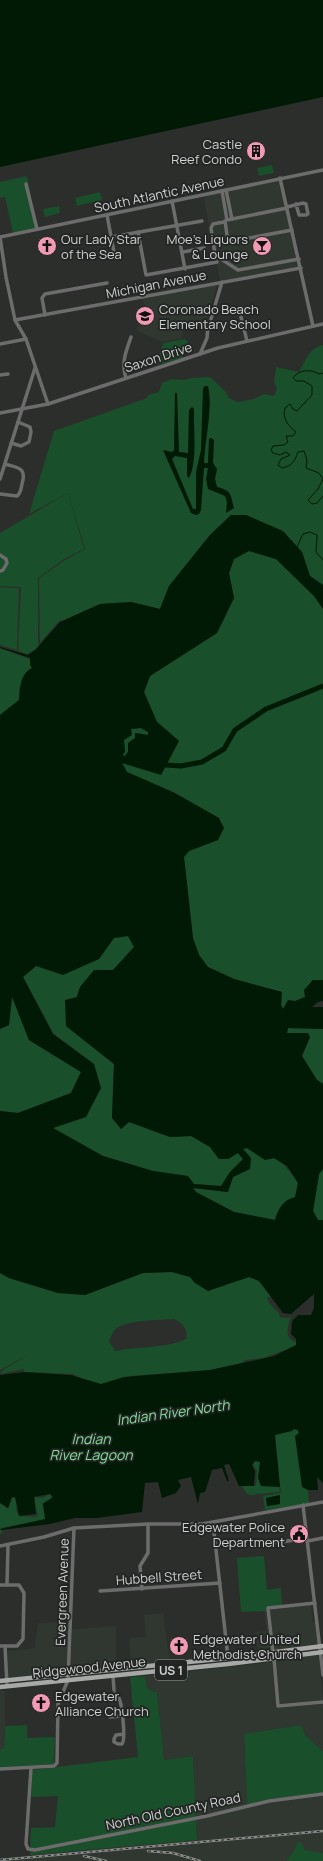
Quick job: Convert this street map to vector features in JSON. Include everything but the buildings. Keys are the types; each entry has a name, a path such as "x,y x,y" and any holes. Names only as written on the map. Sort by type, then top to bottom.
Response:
{"main road":[{"name":"Ridgewood Avenue","path":"0,1687 208,1666 273,1656 322,1646"},
{"name":"Ridgewood Avenue","path":"0,1681 228,1658 322,1652"},
{"path":"208,1666 228,1658"}],"street":[{"name":"South Atlantic Avenue","path":"0,237 323,170"},
{"path":"280,178 313,326"},
{"path":"26,184 37,229"},
{"path":"224,190 232,219"},
{"path":"224,190 228,242 292,230"},
{"path":"172,201 183,252 185,269"},
{"path":"296,204 213,224 210,228 216,255 238,270 299,259"},
{"path":"107,215 115,258"},
{"path":"112,237 202,221"},
{"path":"138,232 146,275 217,262"},
{"path":"0,237 6,277 15,320 26,339 48,404"},
{"path":"183,252 204,248"},
{"name":"Michigan Avenue","path":"15,320 301,268"},
{"path":"0,278 6,277"},
{"path":"211,319 222,282"},
{"path":"45,315 42,298 45,294 107,283"},
{"path":"241,317 247,341"},
{"name":"Saxon Drive","path":"0,413 48,404 200,354 247,341 323,324"},
{"path":"200,354 208,338 208,326"},
{"path":"126,378 123,368 123,360 131,337"},
{"path":"0,344 26,339"},
{"path":"0,479 36,367"},
{"path":"0,375 8,374"},
{"path":"11,443 21,446 29,442 31,432 30,427 18,422"},
{"path":"0,494 17,496 20,494 24,476 24,472 20,468 5,464"},
{"path":"0,555 6,559 7,563 3,570 0,571"},
{"path":"0,1546 74,1528 148,1524 213,1523 323,1502"},
{"path":"304,1505 322,1646 323,1675"},
{"path":"213,1523 228,1658"},
{"path":"142,1589 140,1566 148,1553 148,1524"},
{"name":"Evergreen Avenue","path":"68,1680 74,1528"},
{"path":"266,1544 302,1539 308,1541 323,1538"},
{"path":"7,1585 8,1545"},
{"name":"Hubbell Street","path":"100,1591 220,1583"},
{"path":"0,1585 18,1585 24,1593 23,1639 17,1646 0,1646"},
{"path":"316,1603 268,1608 278,1706 323,1702"},
{"path":"5,1646 7,1686"},
{"path":"113,1676 114,1692 119,1699 124,1734"},
{"path":"0,1769 54,1766 57,1763 58,1704 68,1680"},
{"path":"110,1717 122,1716"},
{"name":"North Old County Road","path":"31,1768 26,1844 28,1849 35,1850 207,1816 269,1800 323,1794"}],"shaded area":[{"path":"280,178 301,268 222,282 220,280 204,200 206,194"},
{"path":"218,283 203,330 186,324 181,338 162,342 137,331 145,305 141,297"},
{"path":"311,1605 313,1622 316,1622 318,1644 274,1650 270,1610"},
{"path":"264,1611 267,1611 271,1650 258,1652 255,1632 267,1631"},
{"path":"163,1613 170,1661 131,1665 129,1638 146,1637 144,1615"},
{"path":"69,1622 67,1671 8,1678 7,1651 35,1648 38,1623"},
{"path":"116,1626 116,1666 70,1671 72,1629"},
{"path":"319,1655 323,1701 279,1705 275,1661"},
{"path":"272,1662 276,1708 323,1704 323,1751 305,1735 244,1734 247,1805 196,1816 193,1756 164,1760 157,1692 153,1692 147,1688 145,1676"},
{"path":"0,1691 5,1691 5,1726 4,1748 0,1749"},
{"path":"323,1796 323,1853 305,1850 301,1843 298,1842 286,1861 0,1861 0,1858 197,1840 196,1819 270,1802"}],"green space":[{"path":"272,165 274,173 259,176 257,168"},
{"path":"27,176 37,228 13,233 5,197 0,198 0,182"},
{"path":"100,192 102,200 77,206 75,198"},
{"path":"59,206 60,213 45,217 43,209"},
{"path":"185,339 188,342 188,349 182,358 162,364 157,363 163,343"},
{"path":"323,345 323,585 310,576 302,552 231,515 210,535 169,586 160,609 131,602 100,604 60,622 63,620 59,621 40,643 39,578 65,560 85,549 68,493 29,514 54,431 147,398 148,395 159,392 162,383 171,379 185,380 191,378 210,377 225,391 229,398 238,402 254,399 264,394 274,396 277,388 274,382 276,367 299,372 311,352","holes":["203,388 208,389 210,404 203,409"]},
{"path":"68,493 84,549 64,559 38,578 38,642 45,659 40,662 34,650 27,654 18,651 21,587 0,586 0,533"},
{"path":"249,551 276,559 314,596 323,609 323,980 312,980 305,997 283,1009 281,1005 282,992 234,979 208,967 199,955 193,938 184,857 189,851 218,840 175,793 127,772 122,763 161,774 179,741 157,722 144,692 150,676 217,633 234,598 229,573 234,559"},
{"path":"0,587 19,588 17,650 0,645"},
{"path":"0,648 30,659 30,665 33,668 19,688 19,700 0,715"},
{"path":"141,728 148,732 148,735 135,733 135,738 128,743 128,752 125,757 123,754 125,752 124,740 131,733 131,729"},
{"path":"128,936 135,947 113,970 94,971 80,987 66,1026 114,1064 112,1118 121,1129 129,1122 170,1137 191,1136 210,1147 219,1159 228,1159 238,1153 243,1159 230,1172 221,1186 194,1184 187,1176 153,1171 103,1156 53,1128 94,1064 54,1034 23,977 36,966 99,959 114,938"},
{"path":"12,996 29,1040 81,1072 71,1093 18,1113 0,1111 0,1029 9,1025"},
{"path":"288,1028 323,1029 323,1084 317,1080 302,1056 310,1037 287,1034"},
{"path":"247,1148 254,1152 273,1158 281,1163 298,1183 295,1198 284,1203 275,1220 234,1212 196,1192 193,1188 228,1192 233,1177 250,1169 242,1149"},
{"path":"323,1169 323,1223 318,1220 313,1211 319,1174"},
{"path":"172,1272 190,1277 195,1283 241,1280 249,1277 259,1281 272,1296 267,1298 280,1317 291,1317 288,1324 288,1336 293,1341 297,1342 295,1346 264,1358 245,1360 242,1363 210,1370 131,1376 98,1388 73,1374 24,1372 24,1369 0,1374 3,1370 30,1354 0,1370 0,1273 9,1278 58,1293 85,1295 142,1273","holes":["174,1319 184,1326 186,1332 186,1339 179,1342 115,1351 109,1341 116,1329 122,1325 144,1321"]},
{"path":"294,1429 298,1430 302,1486 308,1490 309,1504 265,1510 263,1496 281,1493 274,1435"},
{"path":"259,1460 279,1486 280,1492 250,1495 246,1493 242,1487 253,1484 256,1486 257,1471 253,1464"},
{"path":"51,1495 51,1499 42,1503 46,1517 44,1520 1,1528 2,1533 5,1533 0,1534 0,1502 8,1509 12,1498 16,1498 18,1501 16,1510 19,1516 36,1517 38,1515 35,1497 42,1498"},
{"path":"264,1556 267,1590 281,1588 282,1605 268,1607 267,1611 241,1612 237,1558"},
{"path":"145,1676 147,1688 153,1692 157,1692 164,1760 193,1756 196,1816 35,1849 30,1848 31,1828 55,1827 58,1796 31,1797 32,1770 138,1757 130,1677"},
{"path":"27,1725 27,1738 55,1737 54,1764 0,1768 0,1749 4,1748 5,1726"},
{"path":"301,1725 305,1735 323,1751 323,1793 269,1799 247,1805 244,1734"},
{"path":"196,1819 197,1840 30,1855 30,1851 36,1852"},
{"path":"298,1842 301,1842 305,1850 323,1853 323,1861 286,1861"}],"water":[{"path":"0,0 323,0 323,97 0,167"},
{"path":"208,386 210,404 204,463 208,463 209,439 211,438 214,440 213,463 217,469 215,479 217,487 226,490 230,494 234,508 226,513 227,502 225,496 208,489 206,479 208,468 204,468 201,510 199,514 196,515 191,513 163,450 172,452 174,450 175,393 177,393 179,452 188,453 189,410 192,407 194,409 194,454 192,471 189,478 187,476 187,458 175,456 172,459 193,509 196,509 196,472 201,450 203,388"},
{"path":"231,515 246,515 283,531 302,552 310,576 323,585 323,609 314,596 276,559 249,551 234,559 229,573 234,598 217,633 150,676 144,692 157,722 179,741 161,775 122,763 127,772 175,793 219,818 224,828 218,840 189,851 184,857 193,938 199,955 208,967 234,979 282,992 281,1005 283,1009 288,1000 295,1001 305,997 304,990 313,980 323,980 323,1001 318,1002 312,1007 323,1007 323,1029 288,1028 287,1033 308,1033 310,1037 302,1056 317,1080 323,1084 323,1169 319,1174 313,1211 318,1220 323,1220 323,1483 317,1477 318,1490 308,1490 302,1487 295,1436 299,1433 298,1430 294,1429 292,1431 275,1435 280,1487 261,1486 258,1478 260,1462 255,1461 252,1465 255,1471 254,1486 239,1486 229,1464 224,1465 229,1481 227,1481 222,1468 212,1470 205,1492 200,1493 198,1504 191,1477 178,1480 181,1486 176,1493 162,1498 158,1482 145,1483 142,1512 97,1518 75,1518 50,1524 1,1530 0,1529 45,1519 43,1504 53,1497 50,1494 34,1497 36,1514 19,1516 15,1497 12,1497 8,1508 0,1503 0,1375 24,1372 71,1375 101,1384 124,1377 210,1370 274,1356 296,1345 296,1339 291,1334 292,1321 298,1315 311,1315 314,1308 314,1294 291,1314 283,1313 259,1281 249,1277 208,1291 195,1283 190,1277 172,1272 143,1273 85,1295 58,1293 9,1278 0,1273 0,1111 18,1113 71,1093 81,1072 29,1040 12,997 9,1025 0,1029 0,715 19,700 23,678 32,668 30,665 30,658 0,647 28,655 35,650 60,622 100,604 131,602 160,609 169,586 210,535","holes":["141,728 148,732 148,735 135,733 135,738 128,743 128,752 124,757 124,740 132,735 131,729","128,936 134,947 113,970 94,970 80,987 77,997 65,1000 66,1026 114,1064 112,1118 121,1129 129,1122 170,1137 191,1136 210,1147 219,1159 228,1159 238,1153 243,1159 230,1172 221,1186 194,1184 188,1176 153,1171 103,1156 53,1128 86,1117 101,1088 94,1064 53,1034 23,977 36,966 63,975 99,959 114,938","247,1148 265,1160 274,1158 287,1166 298,1183 295,1197 284,1203 275,1220 234,1212 196,1192 193,1188 228,1192 233,1177 250,1169 251,1158 243,1149"]},
{"path":"280,1495 280,1504 267,1506 266,1498"}],"waterway":[{"path":"323,373 319,374 312,371 302,371 293,378 296,381 304,381 312,386 312,395 297,411 293,409 290,404 285,408 284,415 286,422 296,432 293,436 286,436 288,442 284,445 273,446 271,450 273,453 280,455 286,452 290,455 281,459 278,465 282,468 293,463 298,452 304,451 307,460 306,468 319,473 323,479 318,489 308,500 312,504 317,503 323,496"},
{"path":"297,547 303,534 310,532 317,535 316,552 323,560"},
{"path":"166,765 181,766 202,762 224,749 235,730 266,709 323,686"}],"railway":[{"path":"0,1860 323,1831"},
{"path":"148,1851 173,1853 200,1861"},
{"path":"84,1856 106,1861"}],"place":[{"name":"Castle Reef Condo","path":"256,151"},
{"name":"Our Lady Star of the Sea","path":"47,246"},
{"name":"Moe's Liquors & Lounge","path":"262,246"},
{"name":"Coronado Beach Elementary School","path":"145,316"},
{"name":"Edgewater Police Department","path":"299,1534"},
{"name":"Edgewater United Methodist Church","path":"179,1646"},
{"name":"Edgewater Alliance Church","path":"41,1703"}],"water label":[{"name":"Indian River North","path":"173,1412"},
{"name":"Indian River Lagoon","path":"91,1446"}]}
